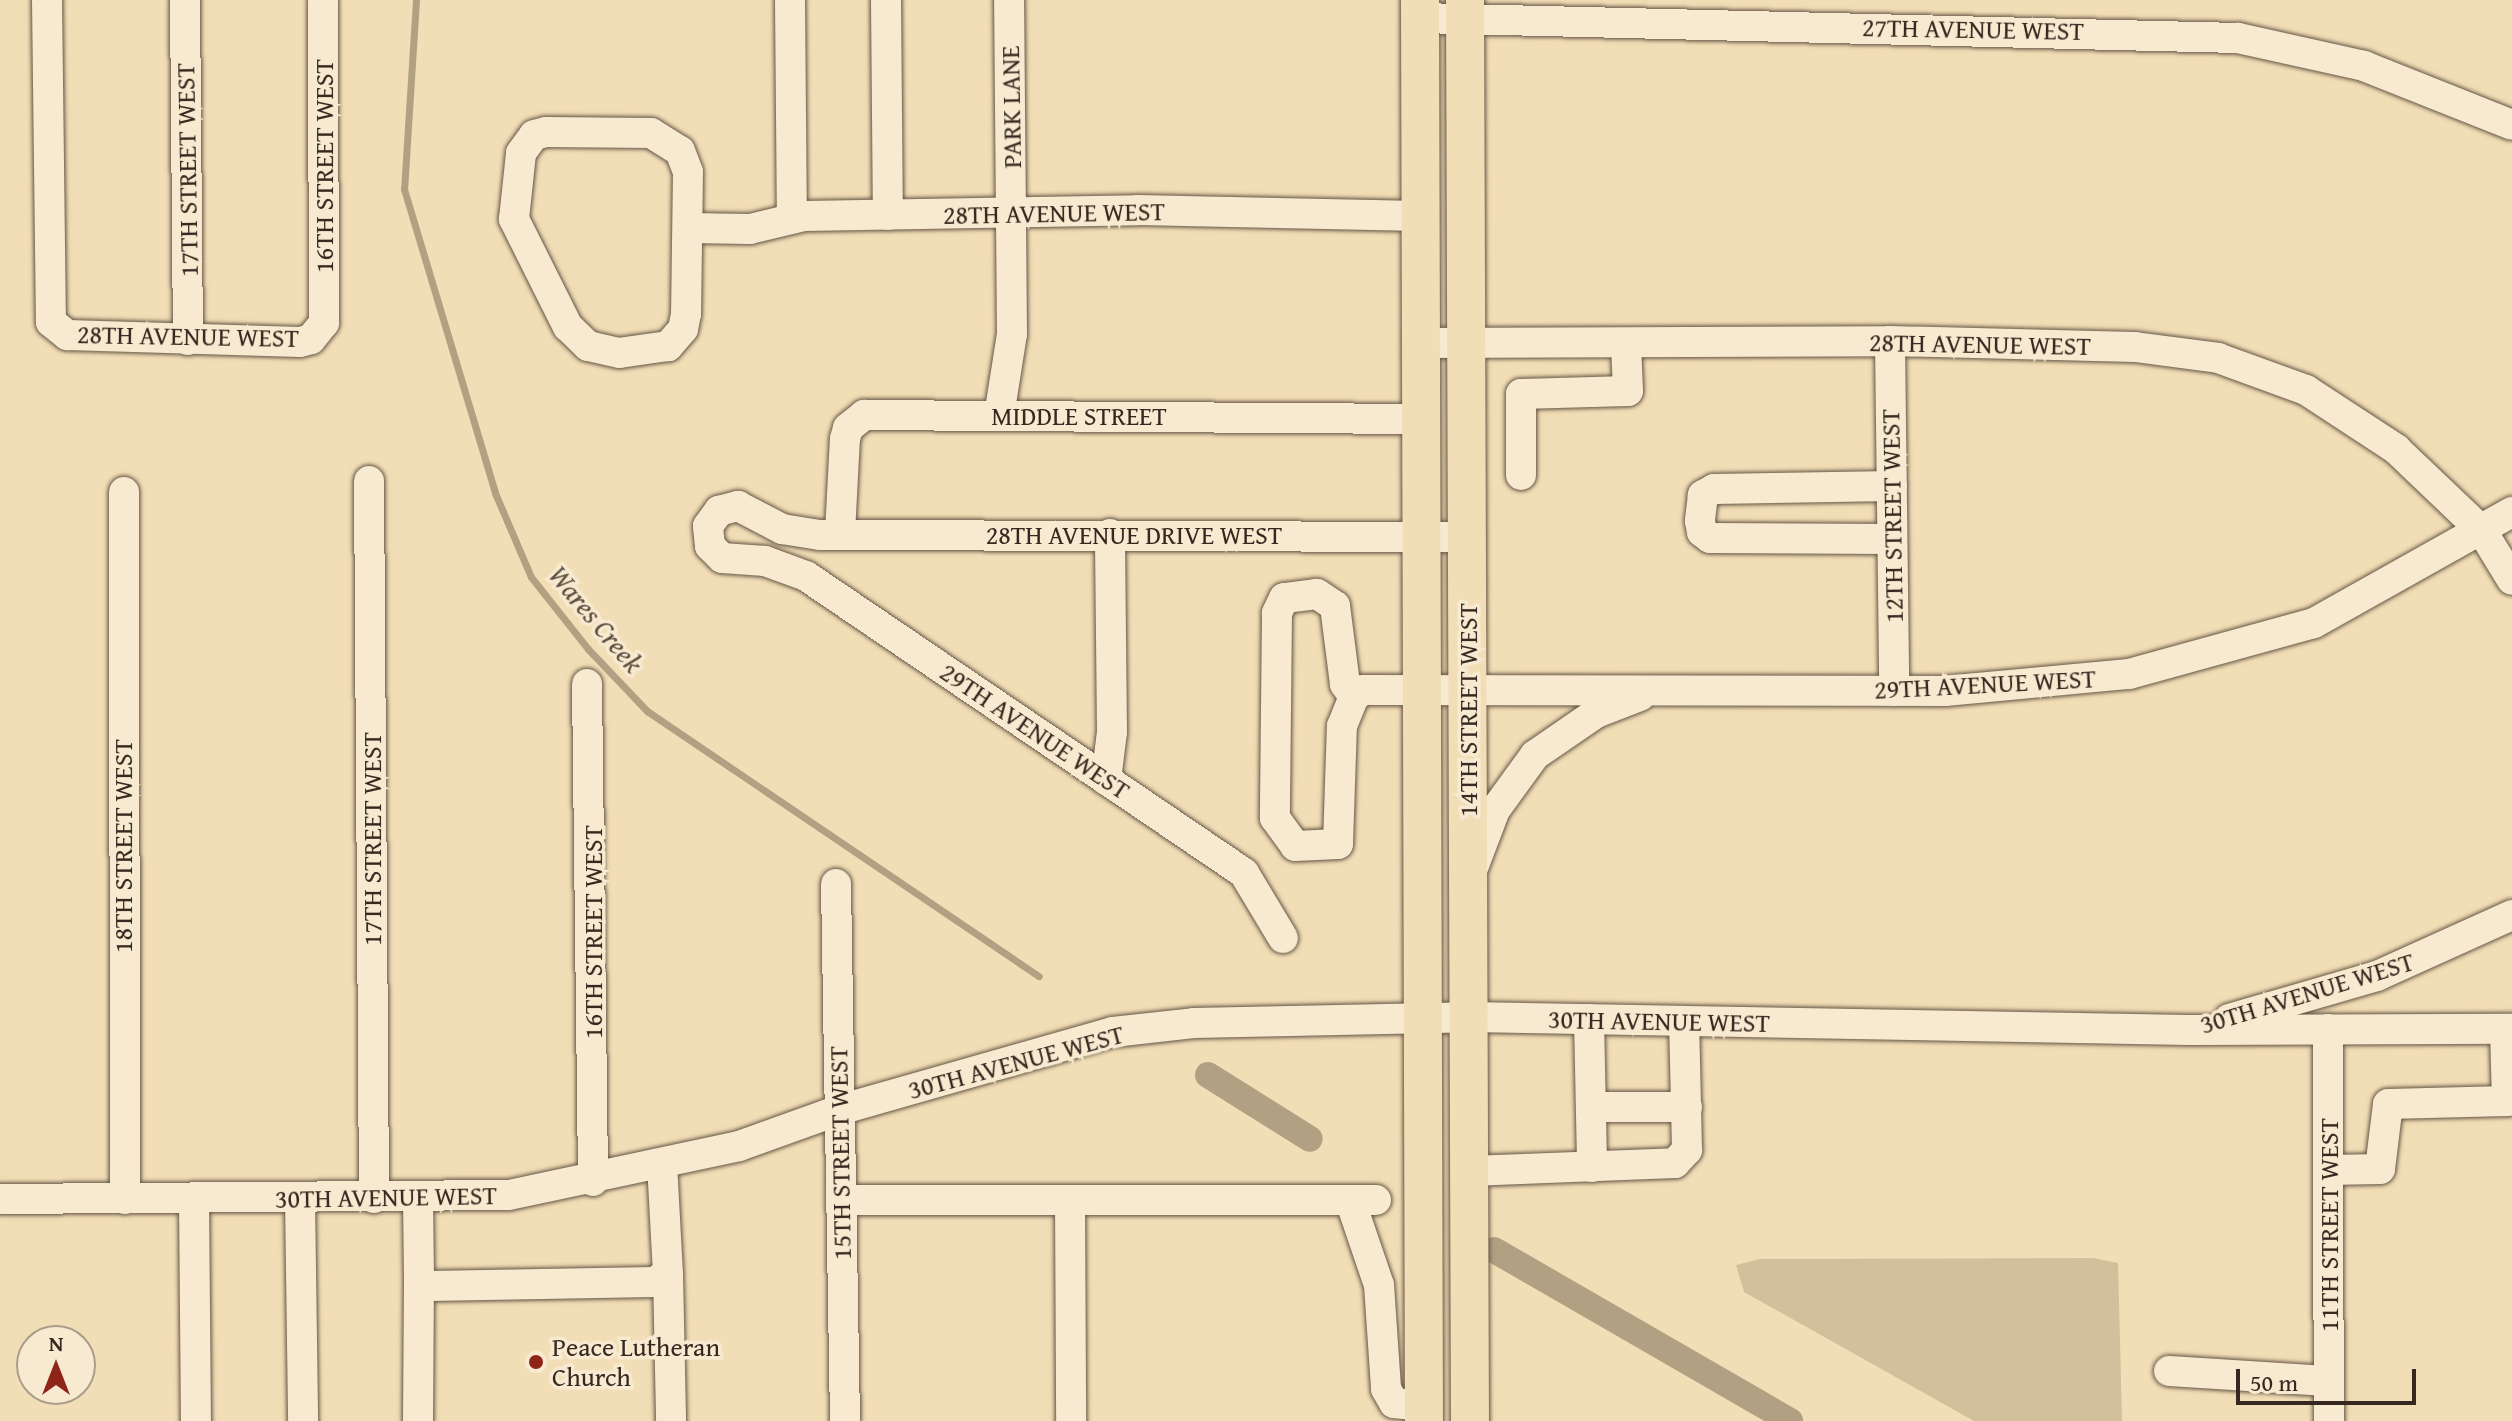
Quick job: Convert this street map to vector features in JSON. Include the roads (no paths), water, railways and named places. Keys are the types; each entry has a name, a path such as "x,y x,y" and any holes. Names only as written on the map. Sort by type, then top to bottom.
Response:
{"main road":[{"name":"14TH STREET WEST","path":"1420,9 1424,1414"},
{"name":"14TH STREET WEST","path":"1465,10 1470,1421"}],"street":[{"name":"28TH AVENUE WEST","path":"47,0 48,312 56,328 67,335 300,342 320,331"},
{"name":"17TH STREET WEST","path":"185,0 188,340"},
{"name":"16TH STREET WEST","path":"320,331 324,323 323,0"},
{"path":"790,0 792,218"},
{"path":"886,0 888,215"},
{"name":"PARK LANE","path":"999,416 1012,334 1009,0"},
{"name":"27TH AVENUE WEST","path":"1420,9 1922,14 2238,38 2364,66 2512,125"},
{"path":"546,132 660,135 684,160 689,228 686,314 676,340 638,354 588,346 568,327 514,219 521,153 534,135 546,132"},
{"name":"28TH AVENUE WEST","path":"689,228 750,229 792,218 1138,210 1420,216"},
{"name":"28TH AVENUE WEST","path":"1421,343 1890,341 2135,347 2196,353 2247,367 2306,390 2396,449 2482,531 2512,580"},
{"name":"12TH STREET WEST","path":"1890,341 1894,691"},
{"path":"1521,475 1521,394 1628,391 1626,343"},
{"name":"MIDDLE STREET","path":"840,533 845,439 854,420 864,415 1421,419"},
{"name":"17TH STREET WEST","path":"369,481 374,1198"},
{"path":"1892,486 1714,489 1703,495 1700,521 1710,538 1892,539"},
{"name":"18TH STREET WEST","path":"124,492 125,1199"},
{"path":"738,506 801,534 792,569 722,558 710,546 708,526 719,511 738,506"},
{"name":"29TH AVENUE WEST","path":"1354,697 1363,690 1894,691 2068,683 2201,658 2314,623 2512,512"},
{"name":"28TH AVENUE DRIVE WEST","path":"801,534 1468,537"},
{"path":"1106,780 1112,732 1110,534"},
{"name":"29TH AVENUE WEST","path":"792,569 1244,873 1283,938"},
{"path":"1317,594 1335,606 1345,684 1354,697 1342,726 1338,844 1312,849 1295,846 1275,818 1277,613 1284,598 1317,594"},
{"name":"16TH STREET WEST","path":"587,684 593,1181"},
{"path":"1469,882 1495,810 1535,755 1596,713 1655,690"},
{"name":"15TH STREET WEST","path":"836,884 845,1421"},
{"name":"30TH AVENUE WEST","path":"2189,1030 2377,976 2512,915"},
{"name":"30TH AVENUE WEST","path":"0,1199 509,1195 593,1181 739,1146 839,1110 1113,1032 1224,1021 1470,1017 2189,1030 2508,1029"},
{"path":"1589,1019 1592,1167"},
{"path":"1470,1171 1675,1163 1687,1150 1684,1021"},
{"name":"11TH STREET WEST","path":"2328,1029 2329,1421"},
{"path":"2329,1170 2380,1169 2388,1104 2507,1101 2508,1029"},
{"path":"1593,1107 1687,1107"},
{"path":"662,1164 671,1421"},
{"path":"418,1197 418,1421"},
{"path":"194,1198 196,1421"},
{"path":"300,1198 303,1421"},
{"path":"842,1200 1363,1200 1379,1288 1386,1389 1394,1403 1424,1414"},
{"path":"1070,1200 1071,1421"},
{"path":"419,1279 429,1286 654,1282 668,1274"},
{"path":"1379,1288 1396,1299 1424,1300"},
{"path":"2169,1371 2328,1381"}],"waterway":[{"name":"Wares Creek","path":"416,0 404,189 495,493 531,577 588,649 647,711 1039,976"},
{"path":"1208,1075 1310,1139"},
{"path":"1494,1250 1790,1421"}],"place":[{"name":"Peace Lutheran Church","path":"536,1362"}]}
